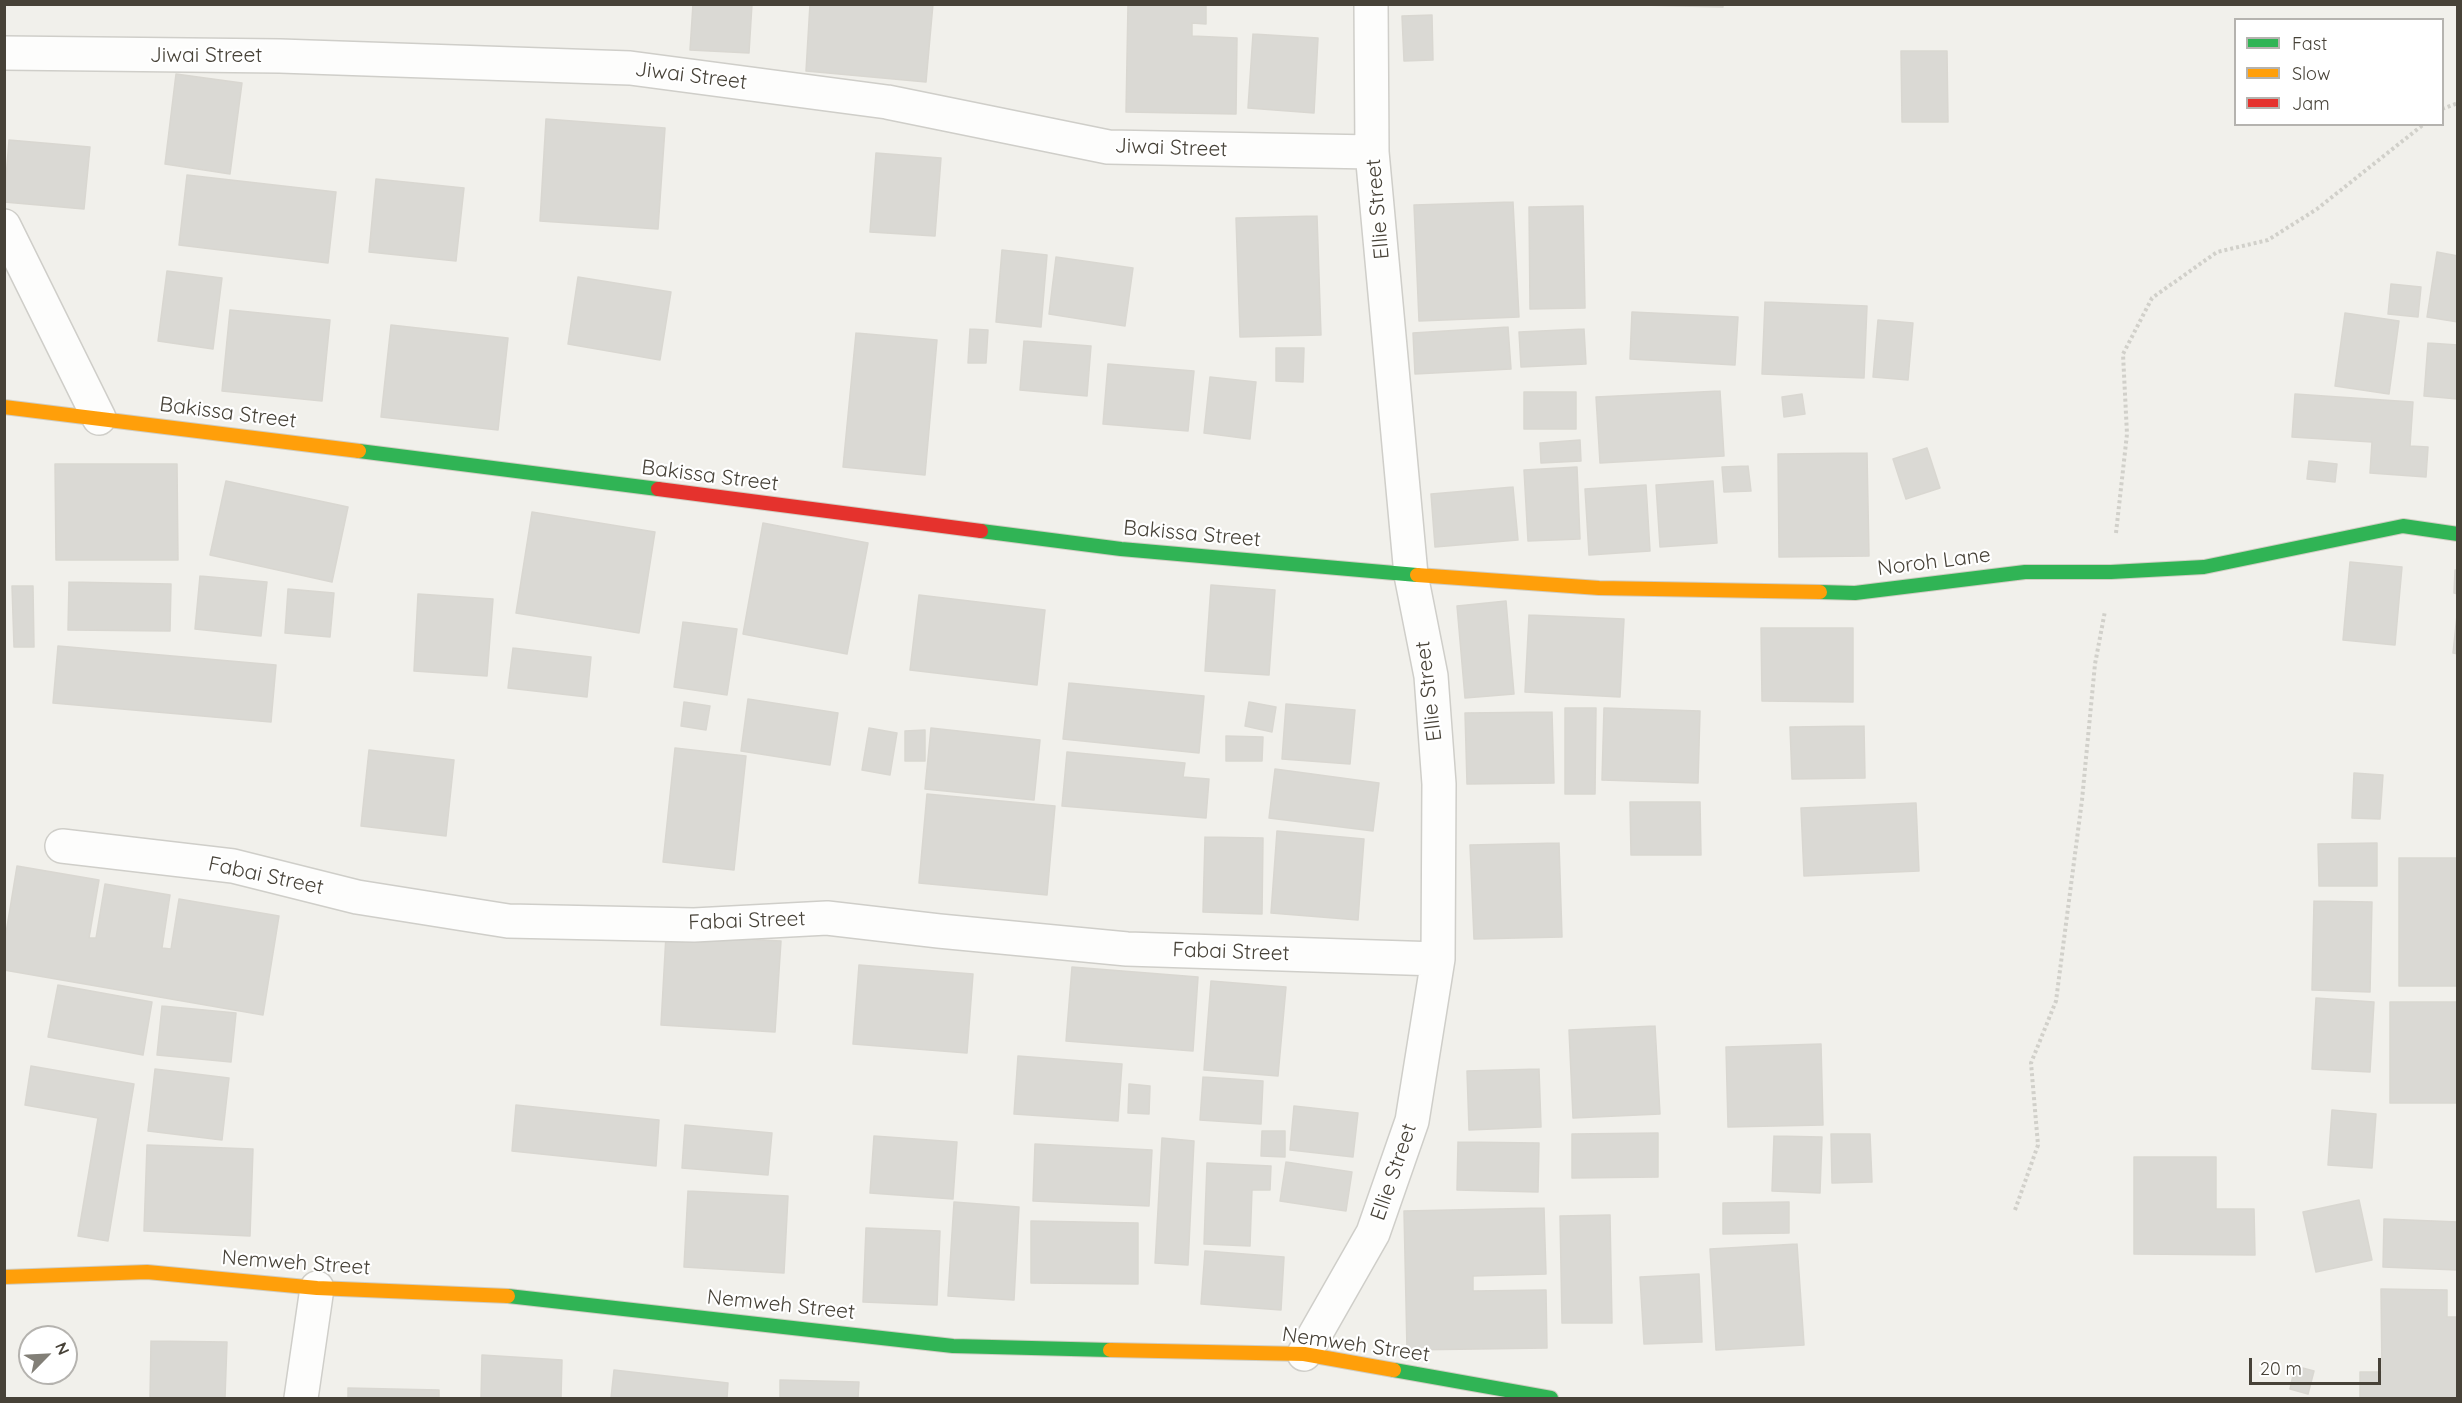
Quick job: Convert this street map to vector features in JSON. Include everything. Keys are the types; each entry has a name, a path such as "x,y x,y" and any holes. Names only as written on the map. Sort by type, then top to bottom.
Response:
{"street":[{"name":"Ellie Street","path":"1304,1354 1373,1233 1412,1121 1438,959 1439,784 1432,686 1411,575 1372,152 1371,4"},
{"name":"Jiwai Street","path":"4,53 21,55 280,56 630,68 887,102 1108,147 1372,152"},
{"path":"4,226 99,418"},
{"name":"Bakissa Street","path":"4,407 1121,549 1411,575"},
{"name":"Noroh Lane","path":"1411,575 1599,588 1855,593 2025,572 2111,572 2205,567 2403,526 2457,534"},
{"name":"Fabai Street","path":"62,846 233,866 357,897 508,921 694,925 827,918 951,933 1127,949 1438,959"},
{"name":"Nemweh Street","path":"4,1277 147,1272 317,1288 494,1294 954,1346 1304,1354 1551,1398"},
{"path":"301,1398 317,1288"}],"path":[{"path":"2015,1210 2038,1144 2031,1063 2056,1001 2080,812 2095,664 2111,572 2127,434 2123,354 2152,298 2217,252 2268,240 2318,209 2422,126"}],"building":[{"path":"693,4 752,4 749,53 690,50"},
{"path":"810,4 933,4 926,82 806,71"},
{"path":"1128,4 1206,4 1206,24 1192,23 1192,36 1237,38 1236,114 1126,112"},
{"path":"1723,4 1723,7 1641,5"},
{"path":"1432,15 1433,60 1404,61 1402,16"},
{"path":"1253,34 1318,38 1314,113 1248,108"},
{"path":"1901,51 1947,51 1948,122 1902,122"},
{"path":"176,74 242,83 230,174 165,164"},
{"path":"546,119 665,128 658,229 540,221"},
{"path":"9,140 90,147 84,209 4,202"},
{"path":"876,153 941,158 935,236 870,232"},
{"path":"187,175 336,192 328,263 179,245"},
{"path":"376,179 464,188 456,261 369,252"},
{"path":"1513,202 1519,317 1419,321 1414,205"},
{"path":"1583,206 1585,308 1530,309 1529,207"},
{"path":"1317,216 1321,335 1240,337 1236,218"},
{"path":"1002,250 1047,255 1041,327 996,322"},
{"path":"2437,252 2458,256 2458,322 2427,317"},
{"path":"1056,257 1133,268 1125,326 1049,314"},
{"path":"167,271 222,278 213,349 158,341"},
{"path":"578,277 671,292 660,360 568,344"},
{"path":"2391,284 2421,287 2418,317 2388,314"},
{"path":"1765,302 1867,306 1864,378 1762,374"},
{"path":"230,310 330,320 322,401 222,391"},
{"path":"1632,312 1738,317 1735,365 1630,359"},
{"path":"2345,313 2399,321 2389,394 2335,386"},
{"path":"1878,320 1913,323 1908,380 1873,377"},
{"path":"391,325 508,338 498,430 381,417"},
{"path":"1508,327 1511,369 1415,374 1413,333"},
{"path":"970,329 988,330 986,363 968,363"},
{"path":"1584,329 1586,364 1521,367 1519,332"},
{"path":"856,333 937,340 925,475 843,467"},
{"path":"1024,341 1091,346 1087,396 1020,390"},
{"path":"2428,343 2458,345 2458,399 2424,396"},
{"path":"1276,348 1304,348 1303,382 1276,381"},
{"path":"1108,364 1194,371 1188,431 1103,424"},
{"path":"1210,377 1256,382 1250,439 1204,433"},
{"path":"1720,391 1724,456 1600,463 1596,397"},
{"path":"1524,392 1576,392 1576,429 1524,429"},
{"path":"1802,394 1805,414 1784,417 1782,397"},
{"path":"2295,394 2413,402 2410,446 2428,447 2426,477 2370,473 2372,442 2292,437"},
{"path":"1580,440 1581,461 1541,463 1540,443"},
{"path":"1927,448 1940,488 1906,499 1893,459"},
{"path":"1867,453 1869,556 1779,557 1778,454"},
{"path":"2309,461 2337,464 2335,482 2307,479"},
{"path":"55,464 177,464 178,560 56,560"},
{"path":"1748,466 1751,491 1724,492 1722,467"},
{"path":"1577,467 1580,539 1528,541 1524,470"},
{"path":"226,481 348,507 332,582 210,555"},
{"path":"1713,481 1717,543 1660,547 1656,485"},
{"path":"1646,485 1650,551 1589,555 1585,489"},
{"path":"1513,487 1518,540 1435,547 1431,494"},
{"path":"532,512 655,532 639,633 516,613"},
{"path":"763,523 868,543 847,654 743,634"},
{"path":"2350,562 2402,567 2395,645 2343,640"},
{"path":"2455,570 2458,570 2458,594 2454,593"},
{"path":"200,576 267,582 261,636 195,629"},
{"path":"69,582 171,584 170,631 68,630"},
{"path":"1211,585 1275,590 1269,675 1205,671"},
{"path":"12,586 33,586 34,647 14,647"},
{"path":"288,589 334,593 330,637 285,633"},
{"path":"418,594 493,599 487,676 414,671"},
{"path":"919,595 1045,610 1037,685 910,670"},
{"path":"1506,601 1514,694 1465,698 1457,606"},
{"path":"1529,615 1624,619 1620,697 1525,692"},
{"path":"2458,616 2458,654 2453,653"},
{"path":"683,622 737,629 727,695 674,687"},
{"path":"1761,628 1853,628 1853,702 1762,701"},
{"path":"58,646 276,665 271,722 53,703"},
{"path":"513,648 591,657 587,697 508,688"},
{"path":"1069,683 1204,696 1199,753 1063,739"},
{"path":"748,699 838,713 830,765 741,751"},
{"path":"684,702 710,706 706,730 681,726"},
{"path":"1249,702 1276,707 1272,732 1245,726"},
{"path":"1286,704 1355,710 1350,764 1282,759"},
{"path":"1565,708 1596,708 1595,794 1565,794"},
{"path":"1604,708 1700,711 1698,783 1602,780"},
{"path":"1552,712 1554,783 1467,784 1465,713"},
{"path":"1864,726 1865,778 1792,779 1790,727"},
{"path":"869,728 897,733 890,775 862,770"},
{"path":"931,728 1040,740 1034,800 925,789"},
{"path":"925,730 925,761 905,761 905,731"},
{"path":"1226,736 1263,737 1262,761 1226,761"},
{"path":"675,748 746,756 734,870 663,862"},
{"path":"369,750 454,760 446,836 361,826"},
{"path":"1067,752 1185,763 1183,777 1209,779 1206,818 1062,806"},
{"path":"1275,769 1379,783 1373,831 1269,818"},
{"path":"2354,773 2383,775 2380,819 2352,818"},
{"path":"927,794 1055,806 1047,895 919,883"},
{"path":"1630,802 1700,802 1701,855 1631,855"},
{"path":"1916,803 1919,871 1804,876 1801,808"},
{"path":"1277,831 1364,839 1358,920 1271,913"},
{"path":"1205,837 1263,838 1262,914 1203,912"},
{"path":"1559,843 1562,937 1474,939 1470,845"},
{"path":"2377,843 2377,886 2319,886 2318,844"},
{"path":"2399,858 2458,858 2458,986 2399,986"},
{"path":"17,866 99,880 89,938 96,938 105,884 170,895 162,948 171,949 179,899 279,916 263,1015 4,970 4,945"},
{"path":"2314,901 2372,902 2370,992 2312,990"},
{"path":"666,935 781,941 775,1032 661,1025"},
{"path":"859,965 973,974 967,1053 853,1044"},
{"path":"1072,967 1198,977 1193,1051 1066,1041"},
{"path":"1211,981 1286,987 1278,1076 1204,1070"},
{"path":"58,985 152,1002 143,1055 48,1037"},
{"path":"2316,998 2374,1002 2370,1072 2312,1069"},
{"path":"2390,1002 2458,1002 2458,1103 2390,1103"},
{"path":"162,1006 236,1013 231,1062 157,1055"},
{"path":"1655,1026 1660,1114 1573,1118 1569,1030"},
{"path":"1821,1044 1823,1125 1728,1127 1726,1047"},
{"path":"1018,1056 1122,1064 1118,1121 1014,1114"},
{"path":"31,1066 134,1084 108,1241 78,1236 98,1118 25,1105"},
{"path":"155,1069 229,1078 222,1140 148,1131"},
{"path":"1539,1069 1541,1127 1469,1130 1467,1071"},
{"path":"1203,1077 1263,1081 1261,1124 1200,1120"},
{"path":"1129,1084 1150,1086 1149,1114 1128,1113"},
{"path":"516,1105 659,1120 656,1166 512,1151"},
{"path":"1294,1106 1358,1113 1353,1157 1290,1150"},
{"path":"2332,1110 2376,1114 2372,1168 2328,1165"},
{"path":"685,1125 772,1133 768,1175 682,1168"},
{"path":"1262,1131 1285,1131 1285,1157 1261,1156"},
{"path":"1658,1133 1658,1177 1572,1178 1572,1134"},
{"path":"1831,1134 1870,1134 1872,1182 1832,1183"},
{"path":"874,1136 957,1142 953,1199 870,1193"},
{"path":"1774,1136 1822,1137 1820,1193 1772,1191"},
{"path":"1162,1138 1194,1141 1188,1265 1155,1263"},
{"path":"1458,1142 1539,1143 1538,1192 1457,1190"},
{"path":"1035,1144 1152,1150 1149,1206 1033,1201"},
{"path":"147,1145 253,1149 250,1236 144,1231"},
{"path":"2134,1157 2216,1157 2216,1209 2254,1209 2255,1255 2134,1254"},
{"path":"1286,1162 1352,1172 1346,1211 1280,1201"},
{"path":"1207,1163 1271,1166 1270,1190 1252,1190 1250,1246 1204,1244"},
{"path":"688,1191 788,1196 784,1273 684,1267"},
{"path":"2359,1200 2372,1260 2316,1272 2303,1212"},
{"path":"954,1202 1019,1207 1014,1300 948,1296"},
{"path":"1789,1202 1789,1233 1723,1234 1723,1203"},
{"path":"1544,1208 1546,1274 1473,1276 1473,1291 1546,1290 1547,1348 1407,1350 1404,1211"},
{"path":"1610,1215 1612,1323 1562,1323 1560,1216"},
{"path":"2384,1219 2458,1222 2458,1270 2383,1267"},
{"path":"1031,1221 1138,1223 1138,1284 1031,1283"},
{"path":"866,1228 940,1231 937,1305 863,1302"},
{"path":"1797,1244 1804,1345 1716,1350 1710,1249"},
{"path":"1205,1251 1284,1257 1281,1310 1201,1304"},
{"path":"1699,1274 1702,1342 1644,1344 1640,1277"},
{"path":"2381,1289 2447,1290 2447,1317 2456,1317 2456,1398 2360,1398 2360,1372 2382,1372"},
{"path":"151,1341 227,1342 225,1398 150,1398"},
{"path":"482,1355 562,1360 561,1398 481,1398"},
{"path":"2295,1366 2314,1371 2308,1394 2290,1389"},
{"path":"614,1370 728,1383 727,1398 611,1398"},
{"path":"780,1380 859,1382 858,1398 780,1398"},
{"path":"348,1388 439,1390 439,1398 348,1398"}],"traffic: fast":[{"path":"359,451 658,489"},
{"path":"1820,592 1855,593 2025,572 2111,572 2204,567 2403,526 2458,534"},
{"path":"981,531 1121,549 1417,575"},
{"path":"508,1296 953,1346 1110,1350"},
{"path":"1394,1370 1551,1398"}],"traffic: slow":[{"path":"4,407 359,451"},
{"path":"1417,575 1599,588 1820,592"},
{"path":"4,1277 147,1272 317,1288 508,1296"},
{"path":"1110,1350 1304,1354 1394,1370"}],"traffic: jam":[{"path":"658,489 981,531"}]}
